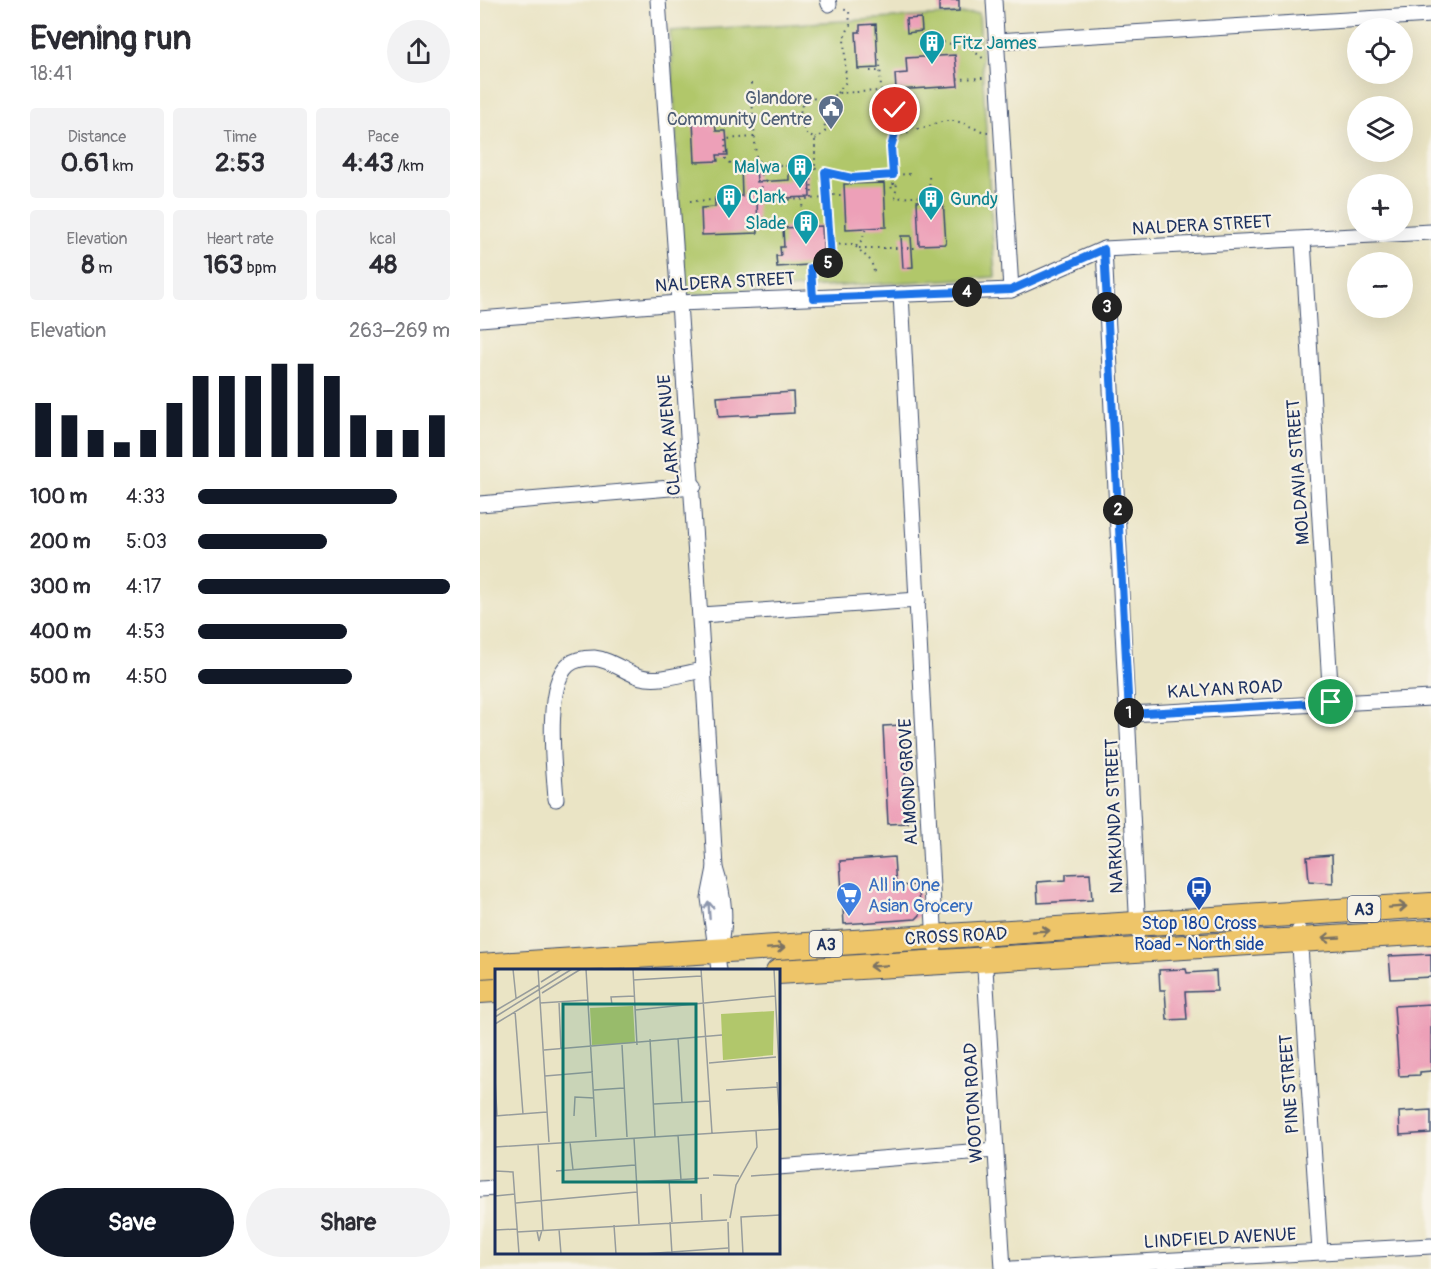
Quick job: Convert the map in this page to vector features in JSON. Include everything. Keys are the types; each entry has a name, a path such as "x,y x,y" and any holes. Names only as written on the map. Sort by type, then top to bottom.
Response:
{"highway":[{"name":"CROSS ROAD","path":"480,966 718,961 934,937 1431,905"},
{"name":"CROSS ROAD","path":"780,972 1431,932"},
{"path":"480,991 495,990"}],"street":[{"name":"CLARK AVENUE","path":"658,0 678,303 694,486 715,868 709,898 712,934 718,961"},
{"path":"994,0 1011,290"},
{"path":"997,41 1431,15"},
{"name":"NALDERA STREET","path":"480,319 678,303 1011,290 1104,249 1431,232"},
{"name":"MOLDAVIA STREET","path":"1303,240 1331,702"},
{"name":"NARKUNDA STREET","path":"1104,249 1139,950"},
{"name":"ALMOND GROVE","path":"901,294 936,963"},
{"path":"480,504 694,486"},
{"path":"701,615 918,600"},
{"path":"556,799 551,729 559,686 567,666 574,661 596,658 642,678 704,670"},
{"name":"KALYAN ROAD","path":"1129,714 1431,698"},
{"name":"PINE STREET","path":"1297,913 1320,1251"},
{"name":"WOOTON ROAD","path":"983,934 1003,1269"},
{"path":"780,1167 995,1150"},
{"path":"480,1189 495,1188"},
{"name":"LINDFIELD AVENUE","path":"1012,1269 1239,1263 1320,1251 1431,1246"}],"path":[{"path":"824,103 846,82 844,38 850,25 849,11 828,2"},
{"path":"921,34 931,40 968,46 984,59"},
{"path":"880,60 881,98 915,129 925,129 941,121 954,121 988,132"},
{"path":"870,71 880,71"},
{"path":"957,79 985,77"},
{"path":"751,83 756,157 761,165 762,201 843,195"},
{"path":"837,93 881,91"},
{"path":"752,98 784,95 802,105"},
{"path":"813,98 824,103 826,108 825,132 815,140 805,133 800,110 802,105 813,98"},
{"path":"895,110 889,123 895,134 891,147 894,184 897,183 897,190 894,190 895,198 930,196 928,175"},
{"path":"895,134 910,133"},
{"path":"755,137 724,139 726,159 734,166 811,167 852,178 909,174 910,176"},
{"path":"815,140 816,168"},
{"path":"811,167 812,199"},
{"path":"813,298 811,267 824,268 831,259 825,172"},
{"path":"756,197 762,197"},
{"path":"802,199 803,224"},
{"path":"690,201 715,200"},
{"path":"857,247 866,228"},
{"path":"829,245 918,248"},
{"path":"857,247 871,261 875,275"}],"green space":[{"name":"Glandore Community Centre","path":"979,13 995,277 685,295 670,31"}],"building":[{"path":"939,0 959,0 959,11 939,12"},
{"path":"921,18 922,31 907,33 906,19"},
{"path":"876,24 878,68 858,69 856,32 860,32 860,25"},
{"name":"Fitz James","path":"955,55 958,86 896,90 895,74 907,73 906,58"},
{"path":"715,120 716,131 726,131 728,155 717,155 718,161 695,162 693,121"},
{"path":"741,167 756,167 757,182 789,180 789,173 809,172 810,197 757,199 758,233 702,235 701,208 715,207 715,198 742,196"},
{"path":"884,183 886,227 846,229 844,184"},
{"name":"Gundy","path":"943,199 946,244 919,245 917,201"},
{"name":"Slade","path":"822,226 824,264 777,267 776,256 781,256 780,247 784,247 783,228"},
{"path":"901,236 911,236 913,267 903,268"},
{"path":"793,392 794,413 719,417 717,397"},
{"path":"903,725 908,823 888,824 883,726"},
{"path":"1332,855 1333,883 1309,881 1307,857"},
{"path":"894,857 896,886 919,885 920,915 916,919 844,924 840,861"},
{"path":"1090,873 1092,900 1038,903 1037,882 1066,880 1066,874"},
{"path":"1431,954 1431,977 1391,979 1389,956"},
{"path":"1186,969 1187,973 1216,971 1217,991 1185,992 1187,1019 1167,1020 1165,990 1160,990 1159,970"},
{"path":"1431,1004 1431,1071 1420,1072 1420,1075 1399,1076 1394,1006"},
{"path":"1431,1110 1431,1133 1400,1135 1399,1112"}],"place":[{"name":"Fitz James","path":"932,66"},
{"name":"Glandore Community Centre","path":"831,131"},
{"name":"Malwa","path":"800,190"},
{"name":"Clark","path":"729,220"},
{"name":"Gundy","path":"931,222"},
{"name":"Slade","path":"806,246"},
{"name":"Stop 180 Cross Road - North side","path":"1199,912"},
{"name":"All in One Asian Grocery","path":"849,918"}],"route":[{"path":"895,110 890,116 889,123 895,133 891,147 893,175 852,178 825,172 831,259 824,268 811,268 813,298 1011,290 1104,249 1129,714 1331,702"}]}
